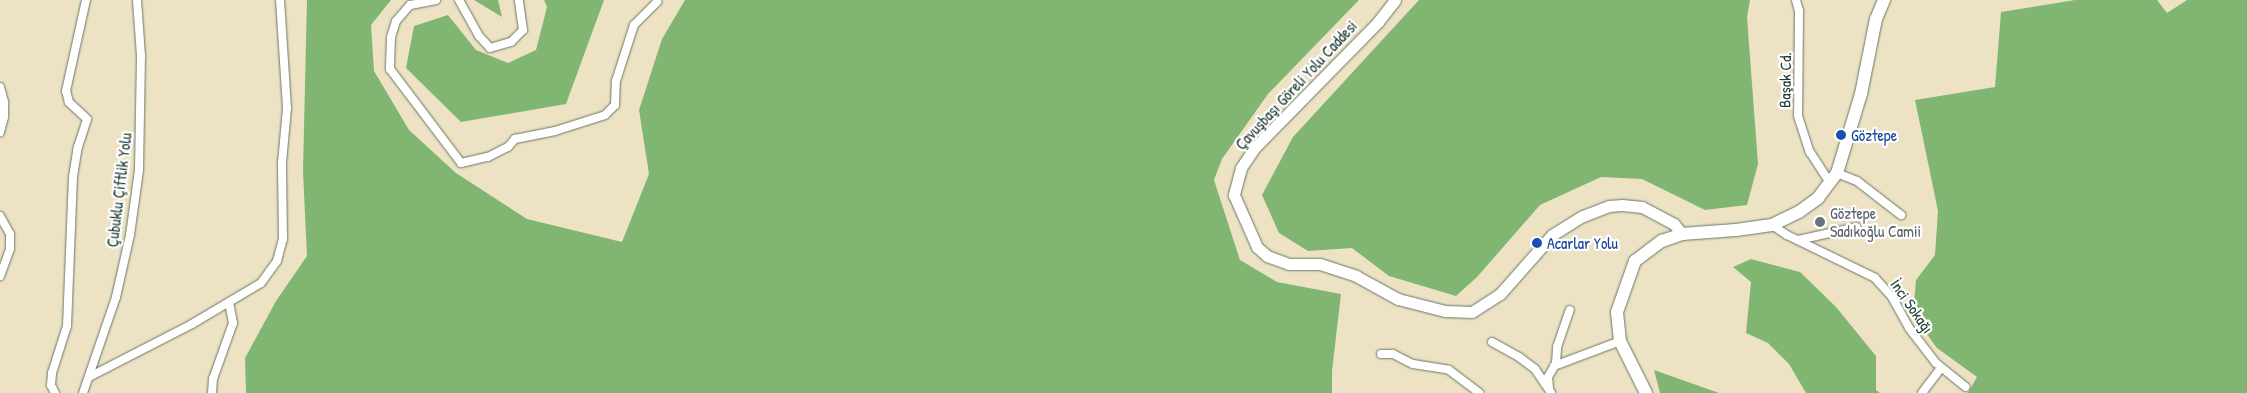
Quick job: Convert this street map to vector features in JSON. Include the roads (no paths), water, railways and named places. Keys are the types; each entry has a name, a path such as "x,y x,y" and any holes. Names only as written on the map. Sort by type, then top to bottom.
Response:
{"main road":[{"name":"Çavuşbaşı Göreli Yolu Caddesi","path":"1395,0 1378,22 1255,148 1241,168 1234,195 1257,248 1267,256 1289,264 1320,264 1356,276 1398,299 1445,311 1472,312 1500,294 1552,235 1583,216 1622,205 1642,207 1674,224 1682,234"},
{"path":"1646,393 1620,341 1617,312 1635,261 1662,241 1682,234 1772,225 1798,212 1818,198 1833,178 1861,94 1876,19 1884,0"}],"street":[{"path":"54,393 51,384 52,373 67,326 73,177 78,147 87,119 69,102 66,91 86,0"},
{"name":"Çubuklu Çiftlik Yolu","path":"83,393 116,297 130,235 139,170 141,56 137,0"},
{"path":"89,377 229,302 267,277 281,250 282,163 288,90 280,0"},
{"path":"436,0 410,5 396,21 391,37 390,69 461,163 488,157 508,147 516,139 555,131 605,115 615,105 616,81 634,25 657,2"},
{"path":"459,0 480,36 490,48 511,42 523,30 519,0"},
{"name":"Başak Cd.","path":"1796,0 1799,11 1798,116 1810,152 1833,178"},
{"path":"0,87 4,110 0,132"},
{"path":"1833,178 1856,181 1901,216"},
{"path":"0,216 10,234 10,249 0,276"},
{"name":"İnci Sokağı","path":"1772,225 1798,240 1876,278 1892,297 1909,328 1941,368 1966,387"},
{"path":"1798,240 1857,227"},
{"path":"212,393 213,379 233,323 229,302"},
{"path":"1550,390 1548,377 1554,366 1557,347 1570,310"},
{"path":"1554,366 1620,341"},
{"path":"1492,342 1535,369 1550,390"},
{"path":"1381,354 1393,354 1413,364 1449,370 1479,393"},
{"path":"1922,393 1941,368"}],"place":[{"name":"Göztepe","path":"1841,135"},
{"name":"Göztepe Sadıkoğlu Camii","path":"1820,222"},
{"name":"Acarlar Yolu","path":"1537,243"}]}
